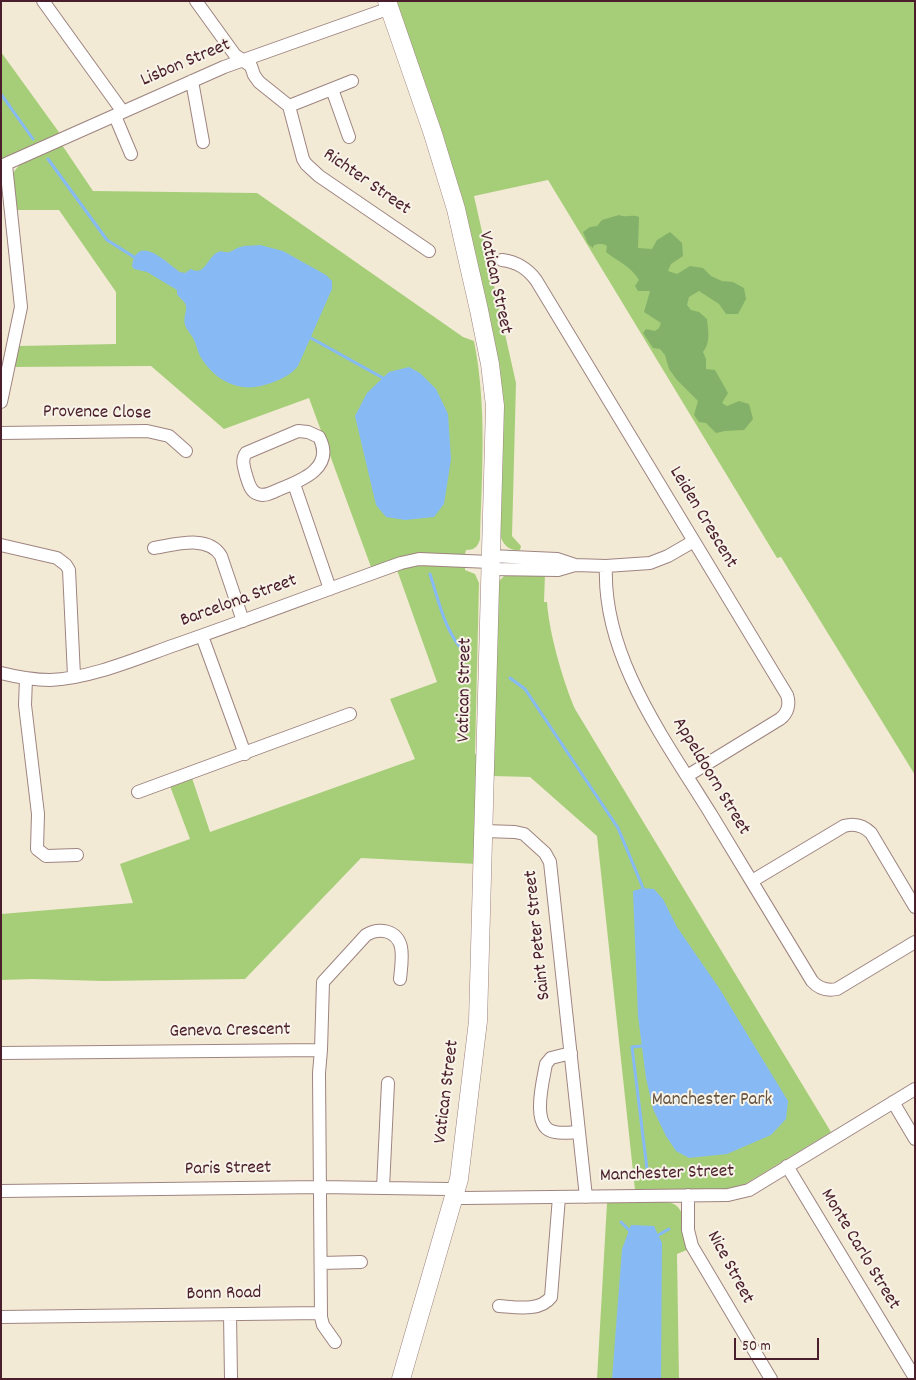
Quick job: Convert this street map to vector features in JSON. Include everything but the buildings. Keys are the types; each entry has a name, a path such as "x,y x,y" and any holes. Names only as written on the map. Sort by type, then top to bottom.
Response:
{"street":[{"path":"43,1 119,114 131,154"},
{"path":"196,1 236,55 251,66 259,82 289,106 352,81"},
{"name":"Lisbon Street","path":"4,166 192,81 389,4"},
{"name":"Vatican Street","path":"389,4 456,209 490,364 494,406 478,1021 459,1179 401,1379"},
{"path":"192,81 202,142"},
{"name":"Richter Street","path":"332,89 349,137"},
{"name":"Richter Street","path":"289,106 301,154 306,164 319,176 429,251"},
{"path":"1,402 21,308 4,166"},
{"name":"Leiden Crescent","path":"502,260 510,261 523,267 536,280 787,695 788,705 786,713 780,720 688,776"},
{"name":"Provence Close","path":"1,433 148,431 169,436 186,451"},
{"path":"298,432 314,434 319,437 324,450 320,464 313,472 294,484 265,495 256,494 248,481 244,466 243,461 246,453 298,432"},
{"path":"294,484 330,588"},
{"name":"Barcelona Street","path":"1,673 50,680 113,667 412,560 490,562 557,560 575,565 606,566 650,563 668,556 694,541"},
{"path":"154,548 193,543 207,544 213,547 221,556 242,621"},
{"path":"1,545 57,558 62,560 69,570 74,676"},
{"name":"Appeldoorn Street","path":"606,566 607,602 616,635 635,689 812,981 824,989 837,989 915,942"},
{"path":"202,636 245,754"},
{"path":"26,678 25,705 38,814 37,849 46,856 77,855"},
{"path":"138,792 350,714"},
{"path":"752,881 844,826 856,825 867,829 871,834 915,907"},
{"name":"Saint Peter Street","path":"484,830 520,832 549,858 586,1197"},
{"path":"335,1342 323,1325 321,1313 319,1073 323,982 366,935 383,930 398,939 402,950 400,979"},
{"name":"Geneva Crescent","path":"1,1053 321,1050"},
{"path":"571,1054 555,1057 547,1061 539,1113 541,1122 551,1131 579,1132"},
{"path":"383,1188 388,1083"},
{"name":"Manchester Street","path":"455,1193 463,1198 738,1194 749,1190 915,1089"},
{"path":"892,1102 915,1139"},
{"name":"Monte Carlo Street","path":"787,1166 915,1378"},
{"name":"Paris Street","path":"1,1191 383,1188 448,1189 455,1193"},
{"name":"Nice Street","path":"688,1195 688,1230 692,1246 771,1379"},
{"path":"498,1306 539,1306 551,1297 559,1197"},
{"path":"321,1263 361,1262"},
{"name":"Bonn Road","path":"1,1317 321,1313"},
{"path":"230,1314 231,1379"}],"green space":[{"path":"396,1 915,1 915,775 781,557 777,558 548,180 474,196 516,383 512,536 521,546 520,550 515,550 505,545 498,530 501,417"},
{"path":"1,52 61,135 1,162"},
{"path":"62,145 93,191 257,193 463,337 474,341 481,390 483,439 480,539 477,546 466,550 465,554 412,554 371,567 309,398 224,429 151,366 13,367 18,346 116,344 116,292 59,210 15,210 13,174 16,169 34,156"},
{"path":"619,215 639,217 638,248 652,249 657,240 670,232 682,243 683,256 671,264 668,271 677,274 690,266 703,268 711,276 722,281 733,282 744,288 746,299 738,314 726,314 719,304 699,291 689,297 687,305 691,310 699,312 707,319 708,340 703,352 706,359 706,369 715,370 728,393 722,403 727,406 739,401 749,404 753,419 744,430 716,433 706,423 699,422 694,415 698,401 669,369 665,355 660,349 653,348 643,333 646,329 655,331 661,323 644,312 650,291 638,291 635,286 639,280 628,267 606,252 607,246 598,244 594,245 593,248 588,244 583,232 590,227 597,226 602,220"},
{"path":"416,566 465,566 465,570 475,574 479,583 475,754 479,755 476,864 361,858 245,979 1,980 1,914 133,903 120,864 190,839 170,786 192,778 210,832 415,759 390,699 437,682 397,570"},
{"name":"Manchester Park","path":"506,574 545,574 544,602 547,602 557,657 575,709 831,1132 742,1186 727,1189 635,1190 597,836 530,777 492,776 497,583"},
{"path":"666,1202 673,1204 682,1213 686,1235 687,1250 677,1254 679,1379 597,1379 607,1203"}],"water":[{"path":"260,245 283,251 326,275 332,281 332,289 298,366 286,377 276,381 261,386 242,387 226,382 205,364 185,325 186,306 177,294 177,290 147,272 134,269 132,266 135,256 140,251 145,250 152,252 180,272 185,273 191,269 200,270 218,252 229,252 242,246"},
{"path":"409,367 420,373 436,389 448,414 451,459 444,504 434,517 405,520 386,517 376,505 355,416 367,393 389,372"},
{"path":"643,888 654,889 663,899 677,927 719,988 788,1101 786,1119 771,1135 727,1154 689,1158 676,1151 666,1136 653,1109 646,1078 638,1016 633,891"},
{"path":"631,1225 654,1226 662,1243 661,1379 612,1379 622,1249"}],"waterway":[{"path":"1,94 33,139"},
{"path":"48,159 107,240 134,257"},
{"path":"311,338 383,378"},
{"path":"430,574 448,627 466,654"},
{"path":"510,678 525,689 618,828 643,888"},
{"path":"642,1046 632,1047 648,1177"},
{"path":"621,1222 631,1232"},
{"path":"655,1237 669,1229"}]}
